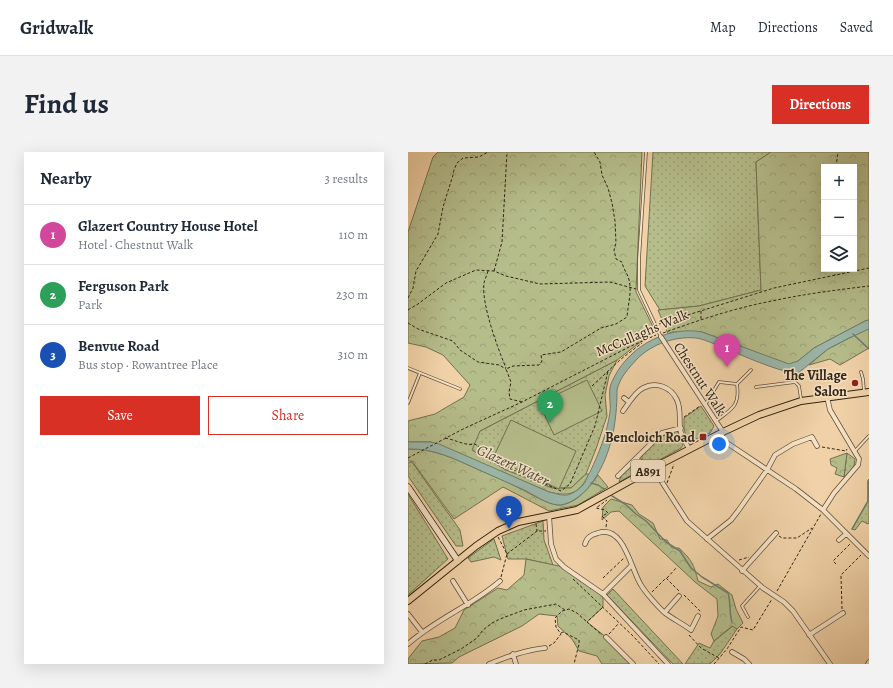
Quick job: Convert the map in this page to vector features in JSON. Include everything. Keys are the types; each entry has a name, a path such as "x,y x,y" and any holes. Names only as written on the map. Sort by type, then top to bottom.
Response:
{"main road":[{"name":"A891","path":"408,601 476,546 498,531 518,522 577,510 721,433 759,415 801,401 867,393"},
{"path":"408,487 458,561"}],"street":[{"name":"Chestnut Walk","path":"660,335 721,433"},
{"path":"623,411 629,402 644,387 656,385 664,386 674,395 677,401 681,420 681,434 690,450"},
{"path":"823,510 834,493 858,465 859,459 830,410 827,397"},
{"path":"624,398 629,402"},
{"path":"618,476 662,433 681,428"},
{"path":"721,433 727,443 796,489 823,510 869,556"},
{"path":"707,540 731,520 767,470 775,455 793,444 812,437 818,446"},
{"path":"636,459 643,464"},
{"path":"654,468 687,521 742,571 789,607 830,664"},
{"path":"549,515 551,544 556,559 564,567 602,594 667,664"},
{"path":"585,544 586,539 591,535 605,531 613,534 619,539 628,555 641,585 665,612 691,630 698,616"},
{"path":"742,571 776,533"},
{"path":"840,540 846,534"},
{"path":"602,594 632,565"},
{"path":"453,581 468,605"},
{"path":"408,644 422,632 485,594 500,581"},
{"path":"665,612 679,596"},
{"path":"810,635 843,613"},
{"path":"408,614 422,632"},
{"path":"606,637 633,664"},
{"path":"489,664 513,654 545,648"},
{"path":"732,652 744,659 749,664"},
{"path":"513,654 516,664"}],"lane":[{"path":"646,152 639,259 639,290 660,335"},
{"path":"408,368 460,389"},
{"path":"737,384 751,370"},
{"path":"861,372 867,393"},
{"path":"408,403 420,373"},
{"path":"452,385 454,381"},
{"path":"704,404 719,382 737,384"},
{"path":"756,387 795,382 799,386 801,401"},
{"path":"715,422 733,408 738,395 737,384"},
{"path":"855,451 869,436"},
{"path":"748,617 742,606 760,586"}],"path":[{"path":"408,298 413,288 416,271 438,234 443,207 457,163 463,158 479,157 488,152"},
{"path":"494,271 502,242 507,152"},
{"path":"507,370 513,366 539,365 542,361 541,355 562,352 601,328 616,324 627,317 628,301 631,292 629,278 623,269 622,262 616,259 614,250 616,243 615,221 612,203 608,188 602,175 600,162 594,152"},
{"path":"836,164 838,152"},
{"path":"656,326 701,310 774,288 869,268"},
{"path":"408,310 446,283 476,270 494,271 506,276 540,284 610,282 639,290"},
{"path":"488,270 484,284 485,299 491,327 511,382 509,392 510,399 522,402"},
{"name":"McCullaghs Walk","path":"408,458 445,438 522,402 600,361 660,335 725,312 820,292 869,286"},
{"path":"701,310 701,320"},
{"path":"408,323 418,329 453,341 460,350 478,362 499,365 507,370"},
{"path":"592,386 644,341"},
{"path":"445,438 456,440 461,443 475,444 479,447 479,454 561,491 570,484 594,426 608,371"},
{"path":"681,420 704,404"},
{"path":"818,446 846,451 849,443"},
{"path":"664,486 667,484 674,464"},
{"path":"605,531 607,521 602,516 608,513 605,510 596,508 606,501 608,496"},
{"path":"536,522 537,531"},
{"path":"776,533 782,538 797,538 813,528"},
{"path":"498,531 499,540 507,554"},
{"path":"500,581 507,554 537,531 547,531"},
{"path":"836,564 833,561 854,541"},
{"path":"843,613 841,575 864,552"},
{"path":"732,562 757,554"},
{"path":"603,578 628,555"},
{"path":"666,578 677,567"},
{"path":"571,577 619,622 659,664"},
{"path":"426,664 433,660 439,660 461,649 476,638 492,623 524,610 556,604 565,610 569,609 577,613 606,637 619,622"},
{"path":"587,622 603,607"},
{"path":"561,634 556,627 555,618 565,610"},
{"path":"691,630 689,635 701,648 719,658"},
{"path":"545,648 554,643 563,632 579,640 574,664"}],"green space":[{"path":"438,152 642,152 636,292 655,331 617,360 480,431 472,450 506,470 552,488 571,488 586,474 589,474 577,490 568,494 549,492 431,442 408,442 408,421 435,414 464,397 470,385 443,355 426,347 408,343 408,232 433,157"},
{"path":"653,152 771,152 756,162 761,290 699,306 660,310 645,286"},
{"path":"771,152 869,152 869,320 814,348 798,361 789,365 702,332 672,332 668,334 658,310 699,306 761,290 756,162"},
{"path":"869,329 869,348 840,365 830,359 809,365 828,349"},
{"path":"617,360 609,376 605,395 607,416 596,449 586,474 571,488 552,488 506,470 455,446 480,431"},
{"path":"587,380 602,411 554,435 539,403"},
{"path":"701,406 714,426 710,433 691,441 685,433 684,418"},
{"path":"511,420 576,451 559,489 493,458"},
{"path":"677,430 683,445 681,448 619,482 621,476 635,463 642,465 644,463 642,456 657,440 666,434"},
{"path":"408,449 426,450 452,458 556,505 567,504 578,498 598,475 608,487 578,505 549,511 503,487 454,519 412,461 408,461"},
{"path":"847,453 855,459 855,462 852,470 844,477"},
{"path":"847,453 844,477 835,474 837,468 831,465 830,459"},
{"path":"412,462 460,530 463,546 456,546 408,476 408,463"},
{"path":"869,479 869,523 868,524 862,521 855,530 852,529 868,501"},
{"path":"408,494 448,559 408,595"},
{"path":"611,499 632,505 639,514 653,523 660,539 667,540 672,548 679,548 690,559 698,581 711,587 718,584 732,595 736,609 743,623 737,629 732,626 714,641 711,634 718,616 717,599 695,582 619,511 611,512 602,520 603,507"},
{"path":"543,521 544,540 553,565 526,559 508,559 502,536"},
{"path":"494,539 501,560 494,557 471,562 468,558"},
{"path":"526,559 564,567 603,594 603,607 587,622 606,637 633,664 602,664 597,656 579,651 572,639 558,626 557,616 539,614 522,626 459,657 452,663 408,664 408,659 422,641 439,637 455,628 464,610 498,588 507,590 524,575"},
{"path":"613,589 683,664 673,664 607,595"},
{"path":"733,626 737,629 720,654 710,664 685,664 699,643 710,648 714,641"}],"shaded area":[{"path":"869,320 869,329 828,349 797,374 750,359 702,339 680,338 664,342 650,349 637,359 618,385 616,413 612,436 600,470 583,493 569,503 558,505 549,503 516,486 444,455 426,450 408,449 408,442 431,442 439,444 549,492 567,495 573,493 584,484 593,465 607,428 610,412 610,387 617,371 636,350 648,342 674,332 702,332 789,364 798,361 814,348"}],"waterway":[{"path":"853,334 869,349"},
{"path":"852,529 868,501 868,481"},
{"path":"591,483 604,489"},
{"path":"612,496 625,504 646,521 666,542 680,551 691,568 702,577 728,593 732,622"}],"place":[{"name":"Glazert Country House Hotel","path":"727,367"},
{"name":"The Village Salon","path":"855,383"},
{"name":"Ferguson Park","path":"550,423"},
{"name":"Bencloich Road","path":"703,437"},
{"name":"Benvue Road","path":"509,529"}],"water label":[{"name":"Glazert Water","path":"513,465"}]}
